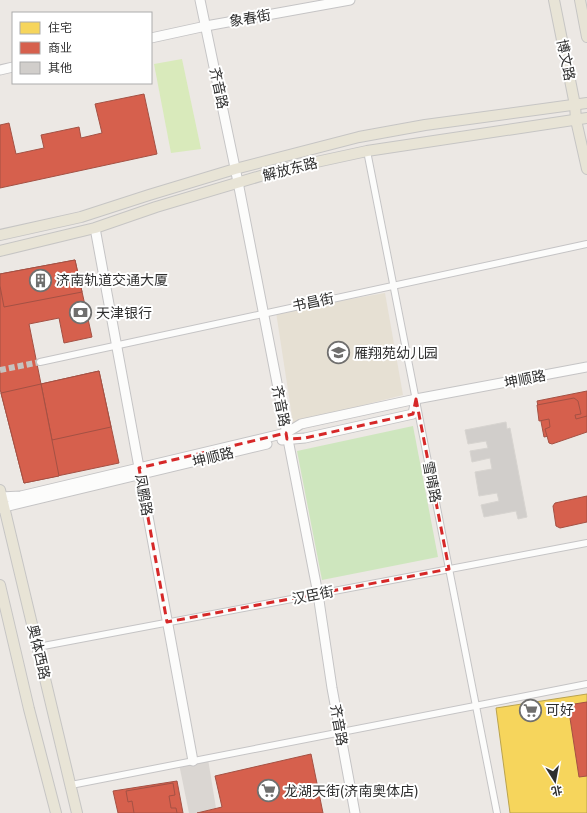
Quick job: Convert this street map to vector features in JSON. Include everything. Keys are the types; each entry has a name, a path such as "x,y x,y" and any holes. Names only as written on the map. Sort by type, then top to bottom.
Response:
{"main road":[{"name":"博文路","path":"554,0 575,105 576,120 587,168"},
{"name":"博文路","path":"580,0 587,37"},
{"name":"解放东路","path":"0,235 81,217 235,169 359,137 425,125 587,103"},
{"name":"解放东路","path":"0,250 95,228 156,207 238,182 367,151 587,118"},
{"name":"奥体西路","path":"1,495 2,508 38,647 77,813"},
{"name":"奥体西路","path":"0,585 29,709 56,813"}],"street":[{"name":"齐音路","path":"200,0 238,182 318,594 340,732 355,813"},
{"name":"象春街","path":"152,38 206,26 350,0"},
{"path":"0,70 12,67"},
{"name":"雪晴路","path":"367,151 497,813"},
{"name":"凤鹏路","path":"95,228 193,761"},
{"name":"书昌街","path":"40,362 587,244"},
{"name":"坤顺路","path":"287,436 301,424 416,399 587,367"},
{"name":"坤顺路","path":"1,495 21,496 140,471 287,436 304,438 413,414 416,399"},
{"name":"坤顺路","path":"2,508 140,471"},
{"name":"汉臣街","path":"38,647 587,543"},
{"path":"71,786 587,684"}],"highlighted area":[{"path":"416,399 449,569 167,622 139,468 286,433 287,439 305,438 413,414"}],"shaded area":[{"name":"雁翔苑幼儿园","path":"385,293 403,395 293,423 276,312"},
{"path":"208,759 216,808 197,813 189,813 179,764"}],"green space":[{"path":"182,59 201,149 171,153 154,64"},
{"path":"413,426 438,557 322,580 297,451"}],"building: 住宅":[{"path":"587,694 587,813 510,813 496,708"}],"building: 商业":[{"path":"144,94 157,154 0,188 0,125 9,123 16,154 44,148 41,135 79,127 81,138 102,133 95,104"},
{"path":"75,260 92,337 64,343 59,318 29,324 41,384 99,371 119,463 24,483 0,389 0,274"},
{"name":"济南轨道交通大厦","path":"75,260 82,292 4,307 0,286 0,274"},
{"path":"99,371 111,427 52,440 41,384"},
{"path":"41,384 59,476 24,483 1,393"},
{"path":"587,391 587,428 544,437 537,401"},
{"path":"574,398 578,401 581,414 575,415 576,419 587,416 587,432 552,444 549,443 545,429 550,427 549,419 539,421 537,405"},
{"path":"587,496 587,522 560,528 556,526 553,506 555,503"},
{"path":"587,702 587,776 579,777 568,705"},
{"name":"龙湖天街(济南奥体店)","path":"311,754 323,813 197,813 222,807 215,776"},
{"path":"177,781 183,813 118,813 113,791"},
{"path":"173,783 175,795 169,796 171,808 176,808 177,813 134,813 132,801 128,802 126,791"}],"building: 其他":[{"path":"506,422 507,429 510,428 527,517 518,519 516,511 484,517 481,505 499,501 497,493 479,496 475,472 492,469 490,458 472,462 470,451 488,448 486,441 468,444 465,430"}],"tunnel":[{"path":"0,370 40,362"}],"place":[{"name":"济南轨道交通大厦","path":"40,280"},
{"name":"天津银行","path":"80,313"},
{"name":"雁翔苑幼儿园","path":"339,353"},
{"name":"可好","path":"530,710"},
{"name":"龙湖天街(济南奥体店)","path":"269,791"}]}
